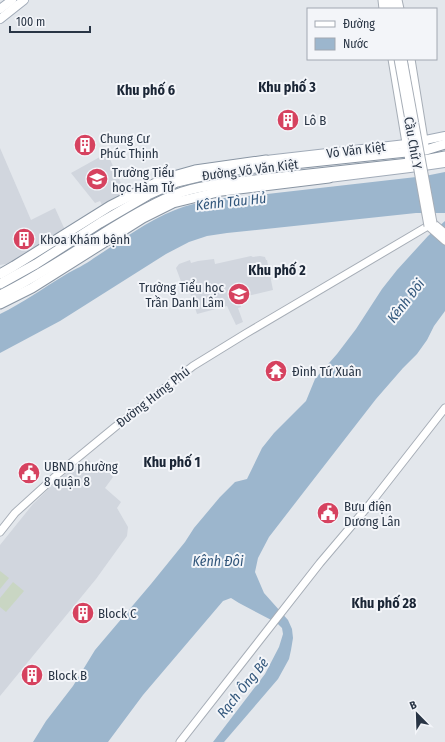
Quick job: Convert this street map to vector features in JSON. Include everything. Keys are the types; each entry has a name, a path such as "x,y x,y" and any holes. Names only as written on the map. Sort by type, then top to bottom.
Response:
{"highway":[{"name":"Võ Văn Kiệt","path":"407,148 445,144"},
{"name":"Đường Võ Văn Kiệt","path":"0,284 36,264 100,223 148,195 177,182 218,172 407,148"},
{"name":"Võ Văn Kiệt","path":"296,175 410,166 428,163 445,156"},
{"name":"Đường Võ Văn Kiệt","path":"0,274 110,206 170,177 196,170 266,160"},
{"name":"Đường Võ Văn Kiệt","path":"0,295 68,256 136,214 167,198 182,192 206,186 296,175"},
{"name":"Đường Võ Văn Kiệt","path":"0,304 32,288 143,218 173,203 222,191 329,178"}],"main road":[{"path":"0,9 12,0"},
{"path":"0,19 24,0"},
{"path":"392,60 410,166"},
{"name":"Cầu Chữ Y","path":"398,60 430,225"},
{"name":"Cầu Chữ Y","path":"404,60 430,225"},
{"path":"411,60 428,163"},
{"path":"400,109 418,105"},
{"name":"Võ Văn Kiệt","path":"425,145 445,136"},
{"name":"Võ Văn Kiệt","path":"266,160 407,148"},
{"name":"Võ Văn Kiệt","path":"428,163 445,163"},
{"name":"Võ Văn Kiệt","path":"329,178 410,166"},
{"path":"430,225 445,233"},
{"path":"430,225 445,241"},
{"name":"Đường Hưng Phú","path":"0,532 15,513 59,473 115,426 190,369 219,349 430,225"},
{"path":"180,742 320,563 374,499 445,408"}],"shaded area":[{"path":"0,148 31,220 55,208 65,230 11,263 0,265"},
{"name":"Trường Tiểu học Hàm Tử","path":"107,153 125,192 102,205 100,201 95,203 71,173"},
{"path":"251,256 265,257 267,260 273,290 239,298 241,307 238,308 243,322 236,325 227,306 197,314 187,283 182,284 176,268 179,264 190,260 191,263 214,259 215,264"},
{"path":"87,459 97,467 102,463 113,477 105,488 121,502 117,508 128,527 127,536 96,579 0,696 0,545 33,504 60,478"}],"green space":[{"path":"0,571 9,578 0,589"},
{"path":"13,582 24,591 6,612 0,607 0,598"}],"water":[{"name":"Kênh Tàu Hủ","path":"445,172 445,213 416,213 207,236 189,242 166,254 60,321 0,353 0,314 87,263 143,226 175,210 193,204 221,198 425,176"},
{"name":"Kênh Đôi","path":"445,221 445,311 417,354 376,399 269,537 258,558 255,572 264,593 288,620 292,629 293,638 289,659 278,679 224,742 213,742 265,674 279,647 283,634 282,628 277,623 231,598 223,601 143,695 108,742 33,742 46,721 73,686 95,650 151,584 220,497 235,482 247,479 262,448 274,433 306,401 315,379 356,329 382,289 428,236"}],"place":[{"name":"Lô B","path":"288,120"},
{"name":"Chung Cư Phúc Thịnh","path":"85,145"},
{"name":"Trường Tiểu học Hàm Tử","path":"97,179"},
{"name":"Khoa Khám bệnh","path":"24,239"},
{"name":"Trường Tiểu học Trần Danh Lâm","path":"239,294"},
{"name":"Đình Tứ Xuân","path":"276,371"},
{"name":"UBND phường 8 quận 8","path":"29,473"},
{"name":"Bưu điện Dương Lân","path":"328,513"},
{"name":"Block C","path":"83,613"},
{"name":"Block B","path":"32,675"}],"district":[{"name":"Khu phố 3","path":"287,87"},
{"name":"Khu phố 6","path":"146,90"},
{"name":"Khu phố 2","path":"277,270"},
{"name":"Khu phố 1","path":"172,462"},
{"name":"Khu phố 28","path":"384,603"}],"water label":[{"name":"Rạch Ông Bé","path":"243,688"}]}
